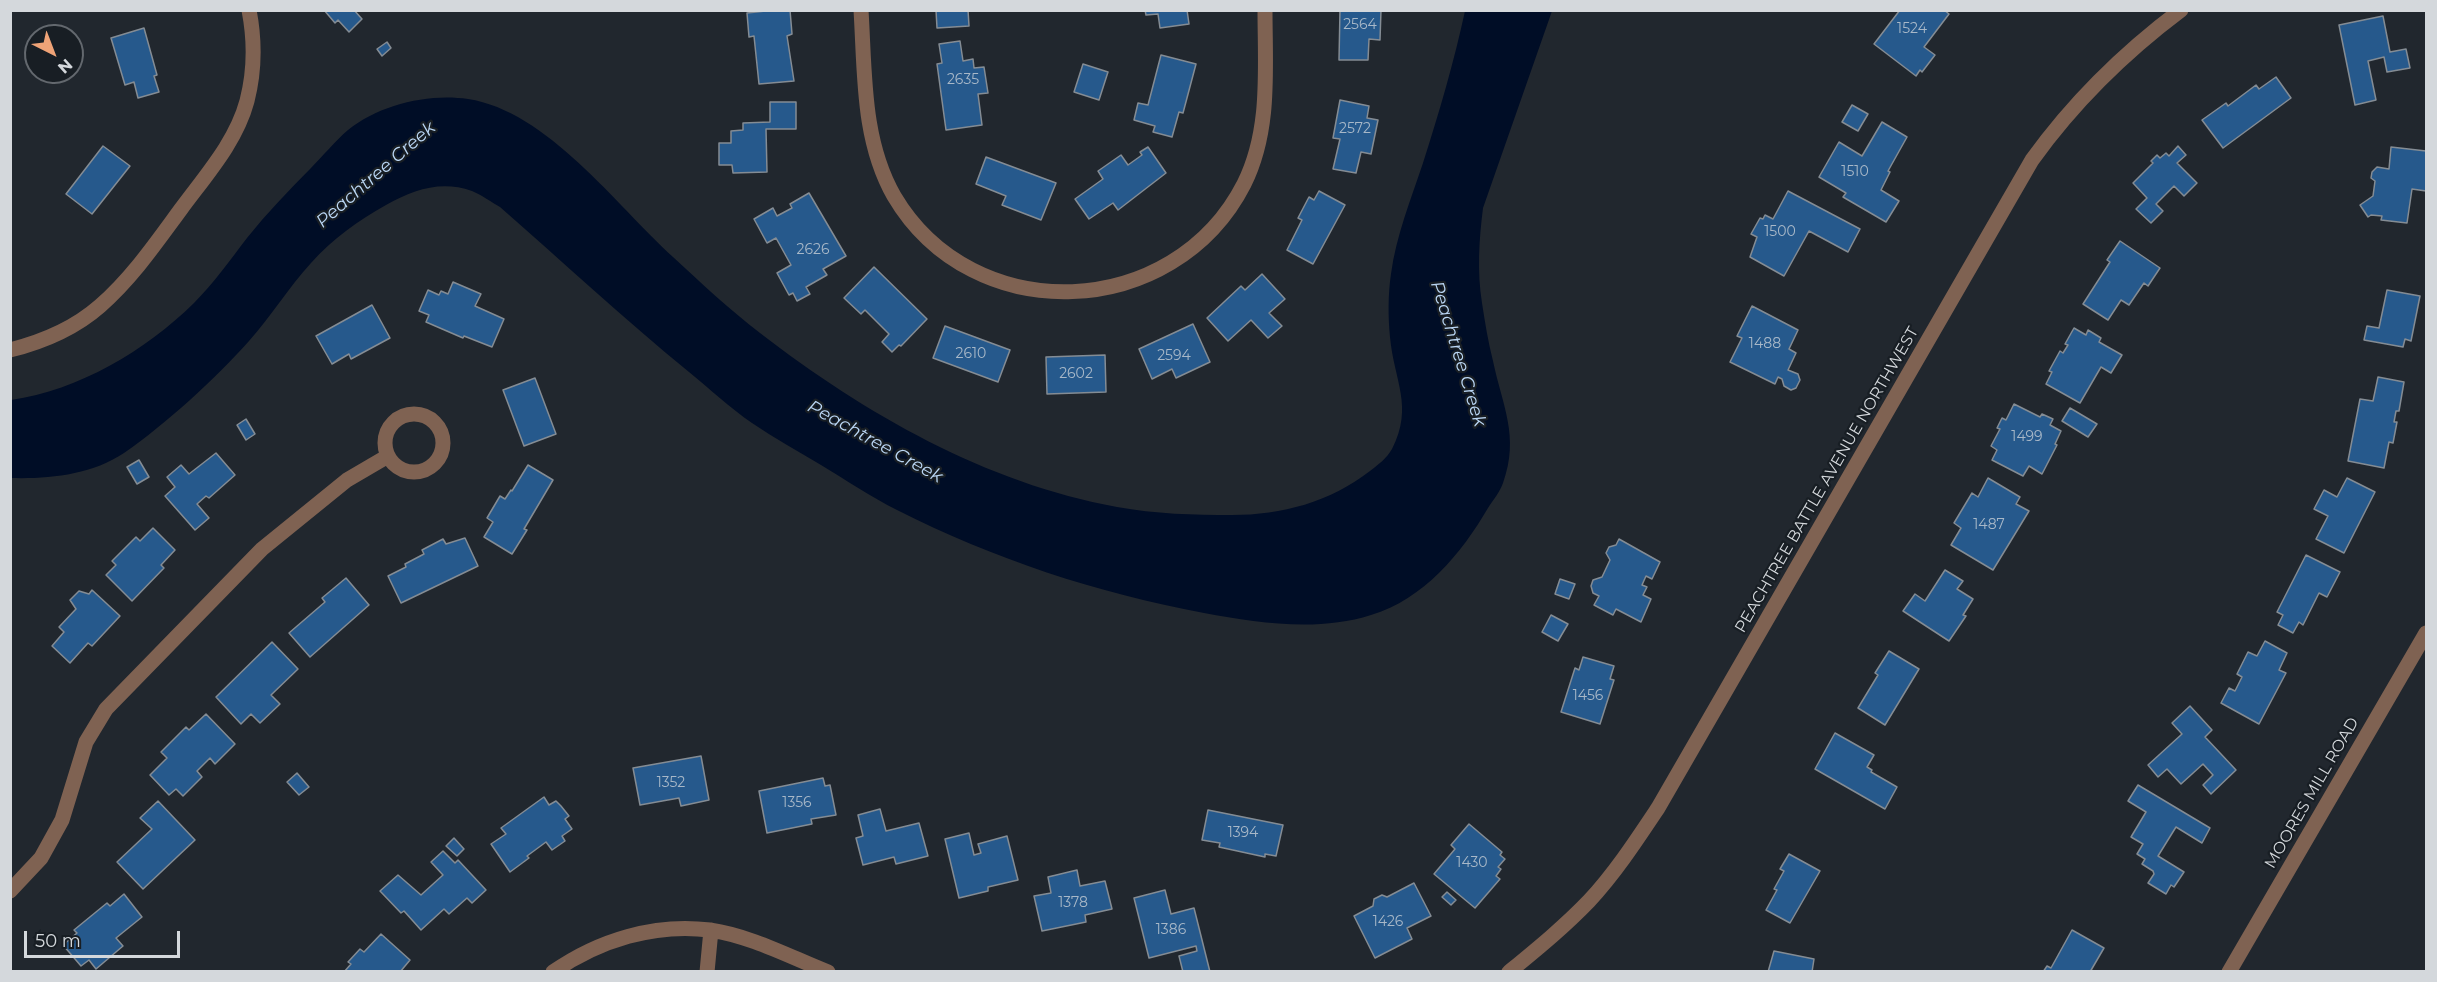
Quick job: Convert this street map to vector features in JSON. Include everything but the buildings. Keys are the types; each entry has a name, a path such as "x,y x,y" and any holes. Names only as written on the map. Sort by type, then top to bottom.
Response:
{"street":[{"path":"10,350 61,332 99,308 133,274 225,149 241,118 253,73 254,36 249,10"},
{"path":"861,10 869,125 878,162 895,196 917,227 948,255 964,265 980,274 1016,287 1054,293 1095,291 1138,280 1181,257 1217,225 1244,184 1258,146 1265,108 1266,10"},
{"name":"PEACHTREE BATTLE AVENUE NORTHWEST","path":"1509,972 1548,940 1589,901 1625,858 1658,808 2032,160 2052,132 2094,86 2150,33 2181,10"},
{"path":"10,891 41,858 62,820 86,742 106,709 262,549 347,480 388,456"},
{"name":"MOORES MILL ROAD","path":"2229,972 2427,633"},
{"path":"553,972 578,954 627,936 669,928 711,930 751,941 828,972"},
{"path":"707,972 711,930"}],"water":[{"name":"Peachtree Creek","path":"1465,11 1552,11 1483,208 1479,255 1480,291 1485,325 1508,421 1510,450 1508,466 1498,493 1453,558 1439,573 1408,598 1371,615 1330,623 1288,624 1204,613 1085,585 1009,559 934,528 878,500 752,423 641,332 500,207 472,191 449,186 428,188 396,200 366,217 337,238 303,272 236,356 173,415 124,453 84,471 40,478 11,478 11,400 36,395 86,378 132,352 175,321 215,279 278,202 338,139 360,121 405,103 453,98 468,99 497,107 525,121 579,163 651,236 716,296 800,363 885,417 974,463 1068,496 1146,511 1232,515 1269,512 1305,505 1339,491 1370,471 1390,453 1398,434 1402,420 1402,406 1392,353 1389,305 1393,260 1440,106"}]}
